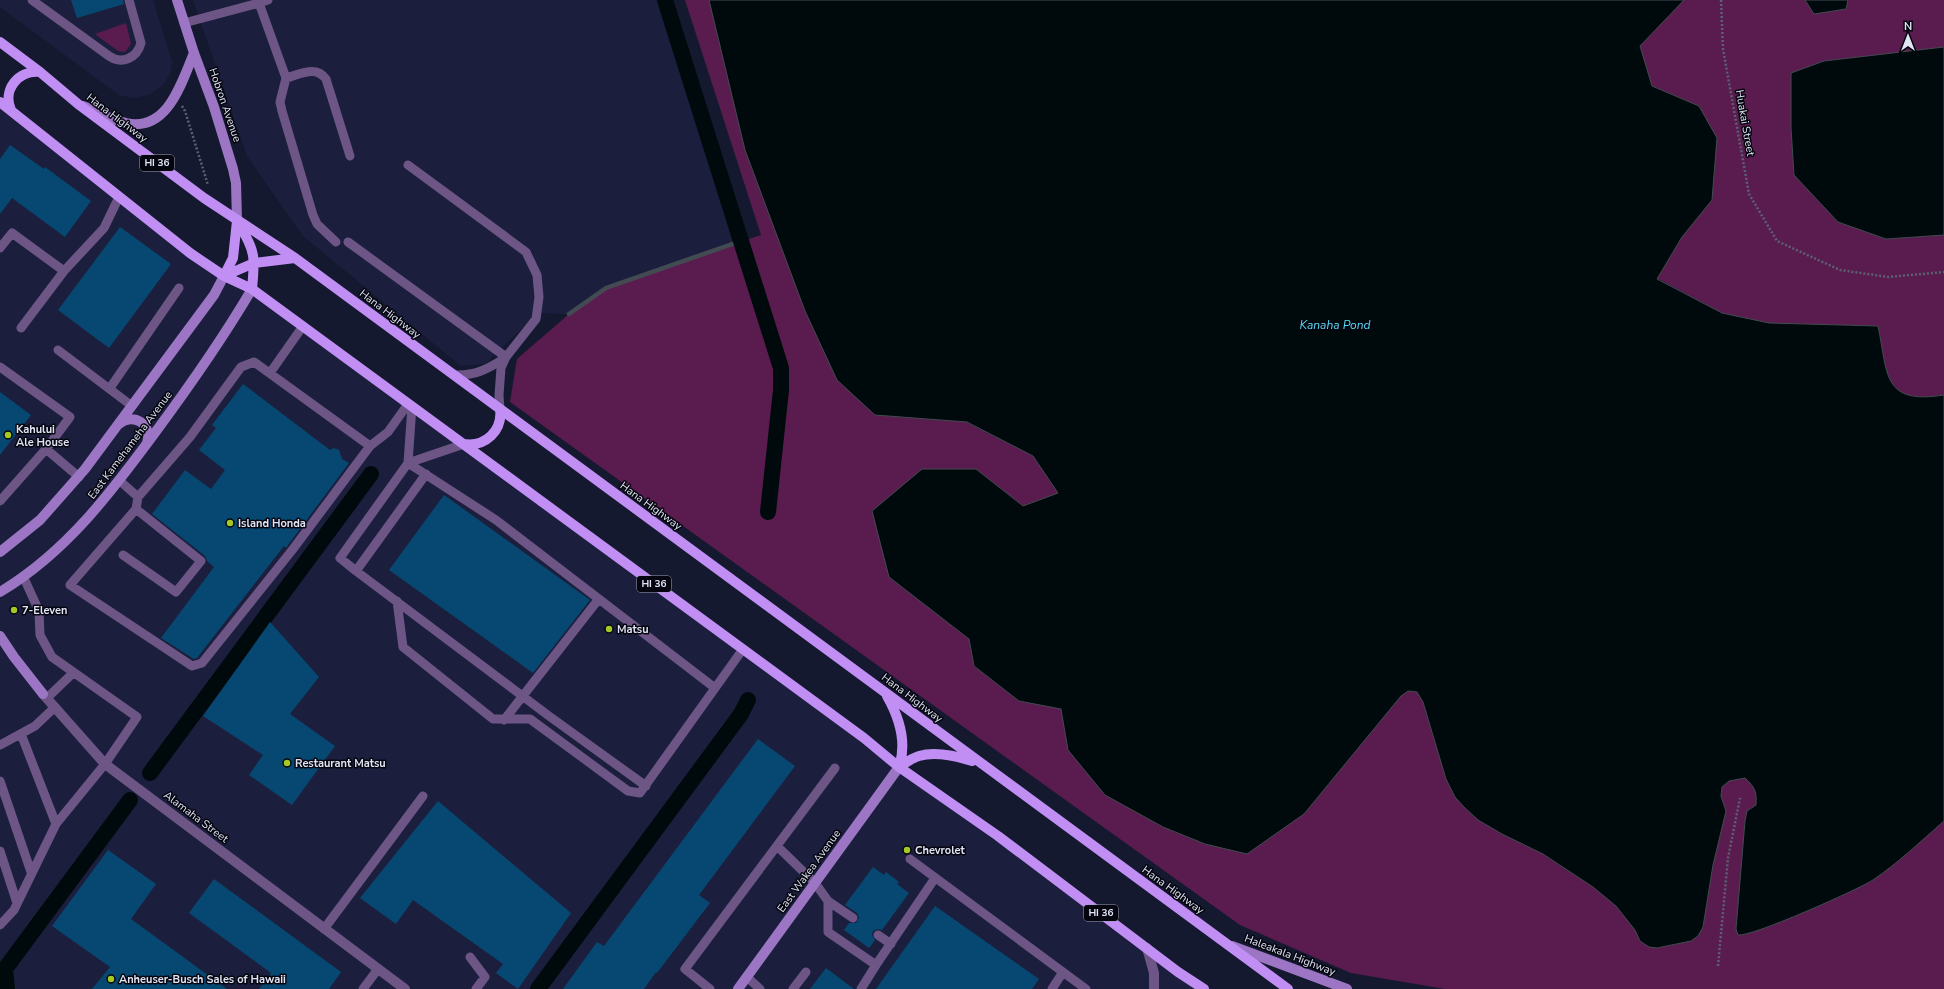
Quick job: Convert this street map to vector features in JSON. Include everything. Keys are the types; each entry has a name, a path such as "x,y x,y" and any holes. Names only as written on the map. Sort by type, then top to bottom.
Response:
{"main road":[{"name":"Hana Highway","path":"0,42 40,72 78,104 237,221 295,258 983,766 1288,989"},
{"path":"11,110 8,95 15,81 28,72 40,72"},
{"name":"HI 36","path":"0,102 190,253 224,276 252,289 303,326 864,738 899,767 998,836 1204,989"},
{"path":"237,221 253,250 254,264 252,289"},
{"path":"224,276 233,258 237,221"},
{"path":"224,276 254,264 295,258"},
{"path":"464,444 481,443 492,435 499,423 500,409"},
{"name":"HI 36","path":"884,693 895,713 901,735 902,758 899,767"},
{"name":"HI 36","path":"899,767 918,756 931,754 958,757 983,766"}],"street":[{"name":"Hobron Avenue","path":"177,0 214,107 233,169 236,183 237,221"},
{"path":"78,104 125,123 142,123 152,119 166,110 173,101 194,52"},
{"name":"East Kamehameha Avenue","path":"0,552 40,520 79,477 214,295 224,276"},
{"name":"East Kamehameha Avenue","path":"0,592 46,559 81,527 120,480 212,355 252,289"},
{"path":"117,426 128,419 140,421 146,427 148,432 146,445"},
{"name":"Alamaha Street","path":"0,636 14,658 45,696 105,764 405,989"},
{"name":"East Wakea Avenue","path":"738,989 899,767"},
{"name":"Haleakala Highway","path":"1224,943 1347,989"},
{"path":"1147,948 1154,973 1154,989"}],"lane":[{"path":"32,0 109,56 119,60 129,59 134,55 141,43 128,0"},
{"path":"184,23 263,1 286,78 280,102 282,111 313,215 317,224 336,242"},
{"path":"286,78 315,70 322,73 326,79 350,156"},
{"path":"408,165 526,252 537,275 540,297 536,319 506,357 501,368 499,382 500,409"},
{"path":"22,328 64,271 104,228 119,197"},
{"path":"0,248 12,233 64,271"},
{"path":"348,242 506,357"},
{"path":"110,388 179,288"},
{"path":"270,373 303,326"},
{"path":"58,350 132,406"},
{"path":"454,375 466,376 479,373 506,357"},
{"path":"370,446 254,362 241,367 190,437 138,497 136,509 70,584 192,666 202,663 293,549 370,446 388,432 410,405"},
{"path":"0,367 70,417 46,449 0,500"},
{"path":"410,405 408,463 340,558 523,696 646,786"},
{"path":"408,463 464,444"},
{"path":"46,449 79,477"},
{"path":"408,463 496,520 598,600 715,688"},
{"path":"356,571 426,474"},
{"path":"120,480 138,497"},
{"path":"123,556 176,592 201,561 136,509"},
{"path":"0,925 14,910 31,872 56,824 105,764 136,717 52,657 40,635 39,611 23,576"},
{"path":"504,720 598,600"},
{"path":"397,601 403,647 493,719 530,719 628,790 640,794 743,649"},
{"path":"45,696 73,672"},
{"path":"0,745 35,726 55,707"},
{"path":"21,734 56,824"},
{"path":"710,989 685,969 835,768"},
{"path":"0,781 31,872"},
{"path":"324,928 424,796"},
{"path":"777,846 815,883 828,901 853,918"},
{"path":"0,851 17,903"},
{"path":"910,859 1086,989"},
{"path":"861,989 936,878"},
{"path":"828,901 828,932 876,965"},
{"path":"878,935 891,944"},
{"path":"470,957 485,977 476,989"},
{"path":"362,989 378,969"},
{"path":"792,989 806,972"},
{"path":"1052,989 1063,972"},
{"path":"747,977 760,989"}],"path":[{"name":"Huakai Street","path":"1721,0 1724,49 1749,194 1777,241 1840,270 1888,277 1944,272"},
{"path":"179,103 185,111 208,187"},
{"path":"1718,966 1728,858 1740,798"}],"shaded area":[{"path":"0,0 153,0 172,62 170,74 163,85 149,95 132,98 119,95 0,7"},
{"path":"193,0 665,0 741,241 631,278 587,300 569,314 538,313 485,364 461,366 303,236 247,156"},
{"path":"685,0 709,0 745,150 805,311 837,380 875,415 966,422 1033,456 1058,493 1023,506 976,469 889,577 969,639 974,666 1019,701 1061,708 1068,750 1105,795 1163,827 1205,844 1304,814 1401,696 1408,691 1417,692 1423,702 1446,779 1455,797 1479,820 1502,834 1543,854 1593,887 1616,906 1635,930 1640,941 1657,948 1691,941 1698,936 1703,927 1713,865 1726,811 1721,796 1722,787 1729,781 1745,778 1755,790 1756,797 1756,805 1747,811 1745,821 1736,928 1738,935 1747,934 1783,921 1873,880 1944,821 1944,989 1445,989 1351,973 1240,925 510,402 517,359 569,314 606,288 761,235"},
{"path":"1684,0 1805,0 1814,14 1846,9 1848,0 1944,0 1944,47 1824,61 1791,74 1791,128 1794,175 1838,222 1886,239 1944,235 1944,395 1924,397 1909,395 1899,390 1892,382 1887,372 1878,326 1769,323 1722,313 1657,278 1682,237 1712,200 1699,106 1652,86 1640,46"},
{"path":"126,23 131,44 125,52 118,51 95,34"},
{"path":"0,101 190,253 252,289 1204,989 0,989"}],"water":[{"name":"Kanaha Pond","path":"709,0 1684,0 1640,46 1652,86 1699,106 1717,138 1712,200 1682,237 1657,279 1722,313 1769,323 1878,326 1887,372 1892,382 1899,390 1909,395 1924,397 1944,395 1944,821 1873,880 1783,921 1747,934 1738,935 1736,929 1745,821 1747,811 1756,805 1756,797 1755,790 1745,778 1729,781 1722,787 1721,796 1726,811 1713,865 1703,927 1698,936 1691,941 1657,948 1649,947 1640,941 1635,930 1616,906 1593,887 1543,854 1502,834 1478,820 1464,807 1455,797 1446,779 1423,702 1417,692 1408,691 1401,696 1304,814 1247,854 1205,844 1163,827 1105,795 1068,750 1061,709 1019,701 974,666 969,639 889,577 872,511 922,469 976,469 1023,506 1058,493 1033,456 967,422 875,415 837,380 805,311 745,150"},
{"path":"1805,0 1848,0 1846,9 1814,14"},
{"path":"1944,47 1944,235 1886,239 1838,222 1794,175 1791,128 1791,73 1824,61"}],"building":[{"path":"71,0 123,0 124,4 77,18"},
{"path":"10,145 44,169 45,167 91,201 65,237 12,198 0,214 0,159"},
{"path":"120,227 171,264 109,348 58,310"},
{"name":"Island Honda","path":"243,384 330,450 334,448 339,450 342,459 349,463 286,548 284,546 197,658 194,659 161,638 214,567 207,561 205,556 152,514 185,470 211,489 225,470 199,450 216,428 212,425"},
{"name":"Kahului Ale House","path":"0,392 31,415 0,455"},
{"path":"444,495 590,600 533,673 389,570"},
{"path":"270,622 319,677 290,714 335,746 292,805 249,775 263,755 203,716"},
{"path":"758,739 795,766 699,895 710,903 657,973 656,972 644,989 563,989 597,942 604,946"},
{"path":"438,801 571,913 518,989 496,973 503,964 413,900 396,924 360,898"},
{"path":"108,850 156,884 131,919 227,989 92,989 110,967 52,926"},
{"path":"873,867 884,875 886,872 899,882 897,884 909,893 882,930 878,929 873,931 872,935 875,940 869,948 844,930 849,923 856,923 859,918 857,913 845,905"},
{"path":"214,879 341,972 329,989 259,989 271,973 189,913"},
{"path":"935,906 1039,979 1032,989 876,989"},
{"path":"826,968 854,989 810,989"}],"waterway":[{"path":"665,0 781,368 781,390 768,512"},
{"path":"569,314 606,288 741,241"},
{"path":"150,773 371,474"},
{"path":"538,989 741,714 748,700"},
{"path":"0,971 5,969 130,800"},
{"path":"5,969 7,989"}],"place":[{"name":"Kahului Ale House","path":"8,435"},
{"name":"Island Honda","path":"230,523"},
{"name":"7-Eleven","path":"14,610"},
{"name":"Matsu","path":"609,629"},
{"name":"Restaurant Matsu","path":"287,763"},
{"name":"Chevrolet","path":"907,850"},
{"name":"Anheuser-Busch Sales of Hawaii","path":"111,979"}]}
